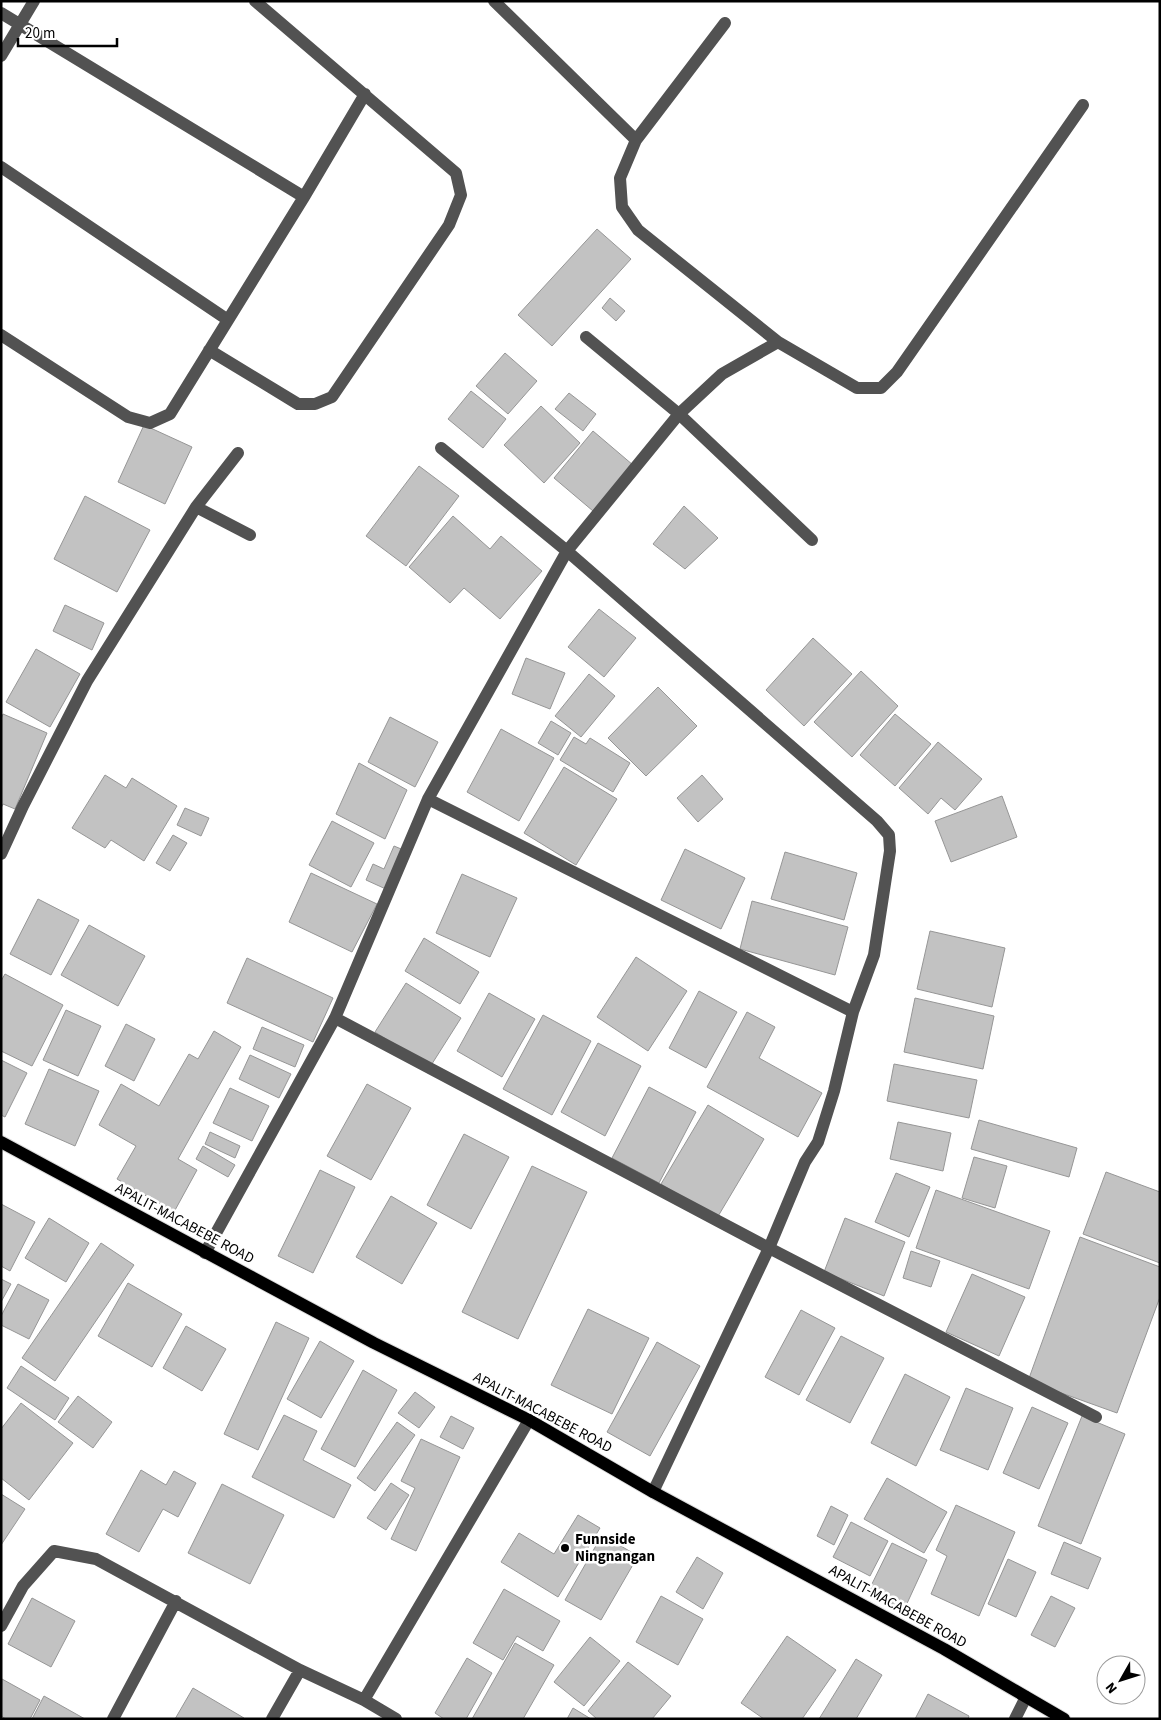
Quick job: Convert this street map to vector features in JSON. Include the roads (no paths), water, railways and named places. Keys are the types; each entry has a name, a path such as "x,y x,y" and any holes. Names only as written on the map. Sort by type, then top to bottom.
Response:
{"main road":[{"name":"APALIT-MACABEBE ROAD","path":"1,1142 374,1343 529,1420 653,1492 944,1650 1064,1719"}],"street":[{"path":"1,56 34,1"},
{"path":"209,350 298,404 315,404 332,397 449,225 461,195 456,173 255,1"},
{"path":"494,1 636,140"},
{"path":"1,13 304,197"},
{"path":"725,23 636,140 620,178 622,208 638,230 778,342 857,388 881,388 897,372 1083,106"},
{"path":"1,335 128,417 150,423 170,414 304,197 365,94"},
{"path":"1,167 228,320"},
{"path":"586,336 678,414 812,540"},
{"path":"205,1253 335,1018 428,799 567,551 678,414 722,374 778,342"},
{"path":"441,448 567,551 877,821 889,834 890,851 874,955 853,1012 834,1091 818,1142 805,1162 769,1248 653,1492"},
{"path":"1,854 23,806 87,681 196,508 238,453"},
{"path":"196,508 250,535"},
{"path":"428,799 853,1012"},
{"path":"335,1018 769,1248 1096,1417"},
{"path":"364,1700 529,1420"},
{"path":"1,1626 23,1586 54,1551 96,1559 300,1670 364,1700 396,1719"},
{"path":"113,1719 176,1601"},
{"path":"272,1719 300,1670"},
{"path":"1015,1719 1026,1697"}],"place":[{"name":"Funnside Ningnangan","path":"565,1548"}]}
